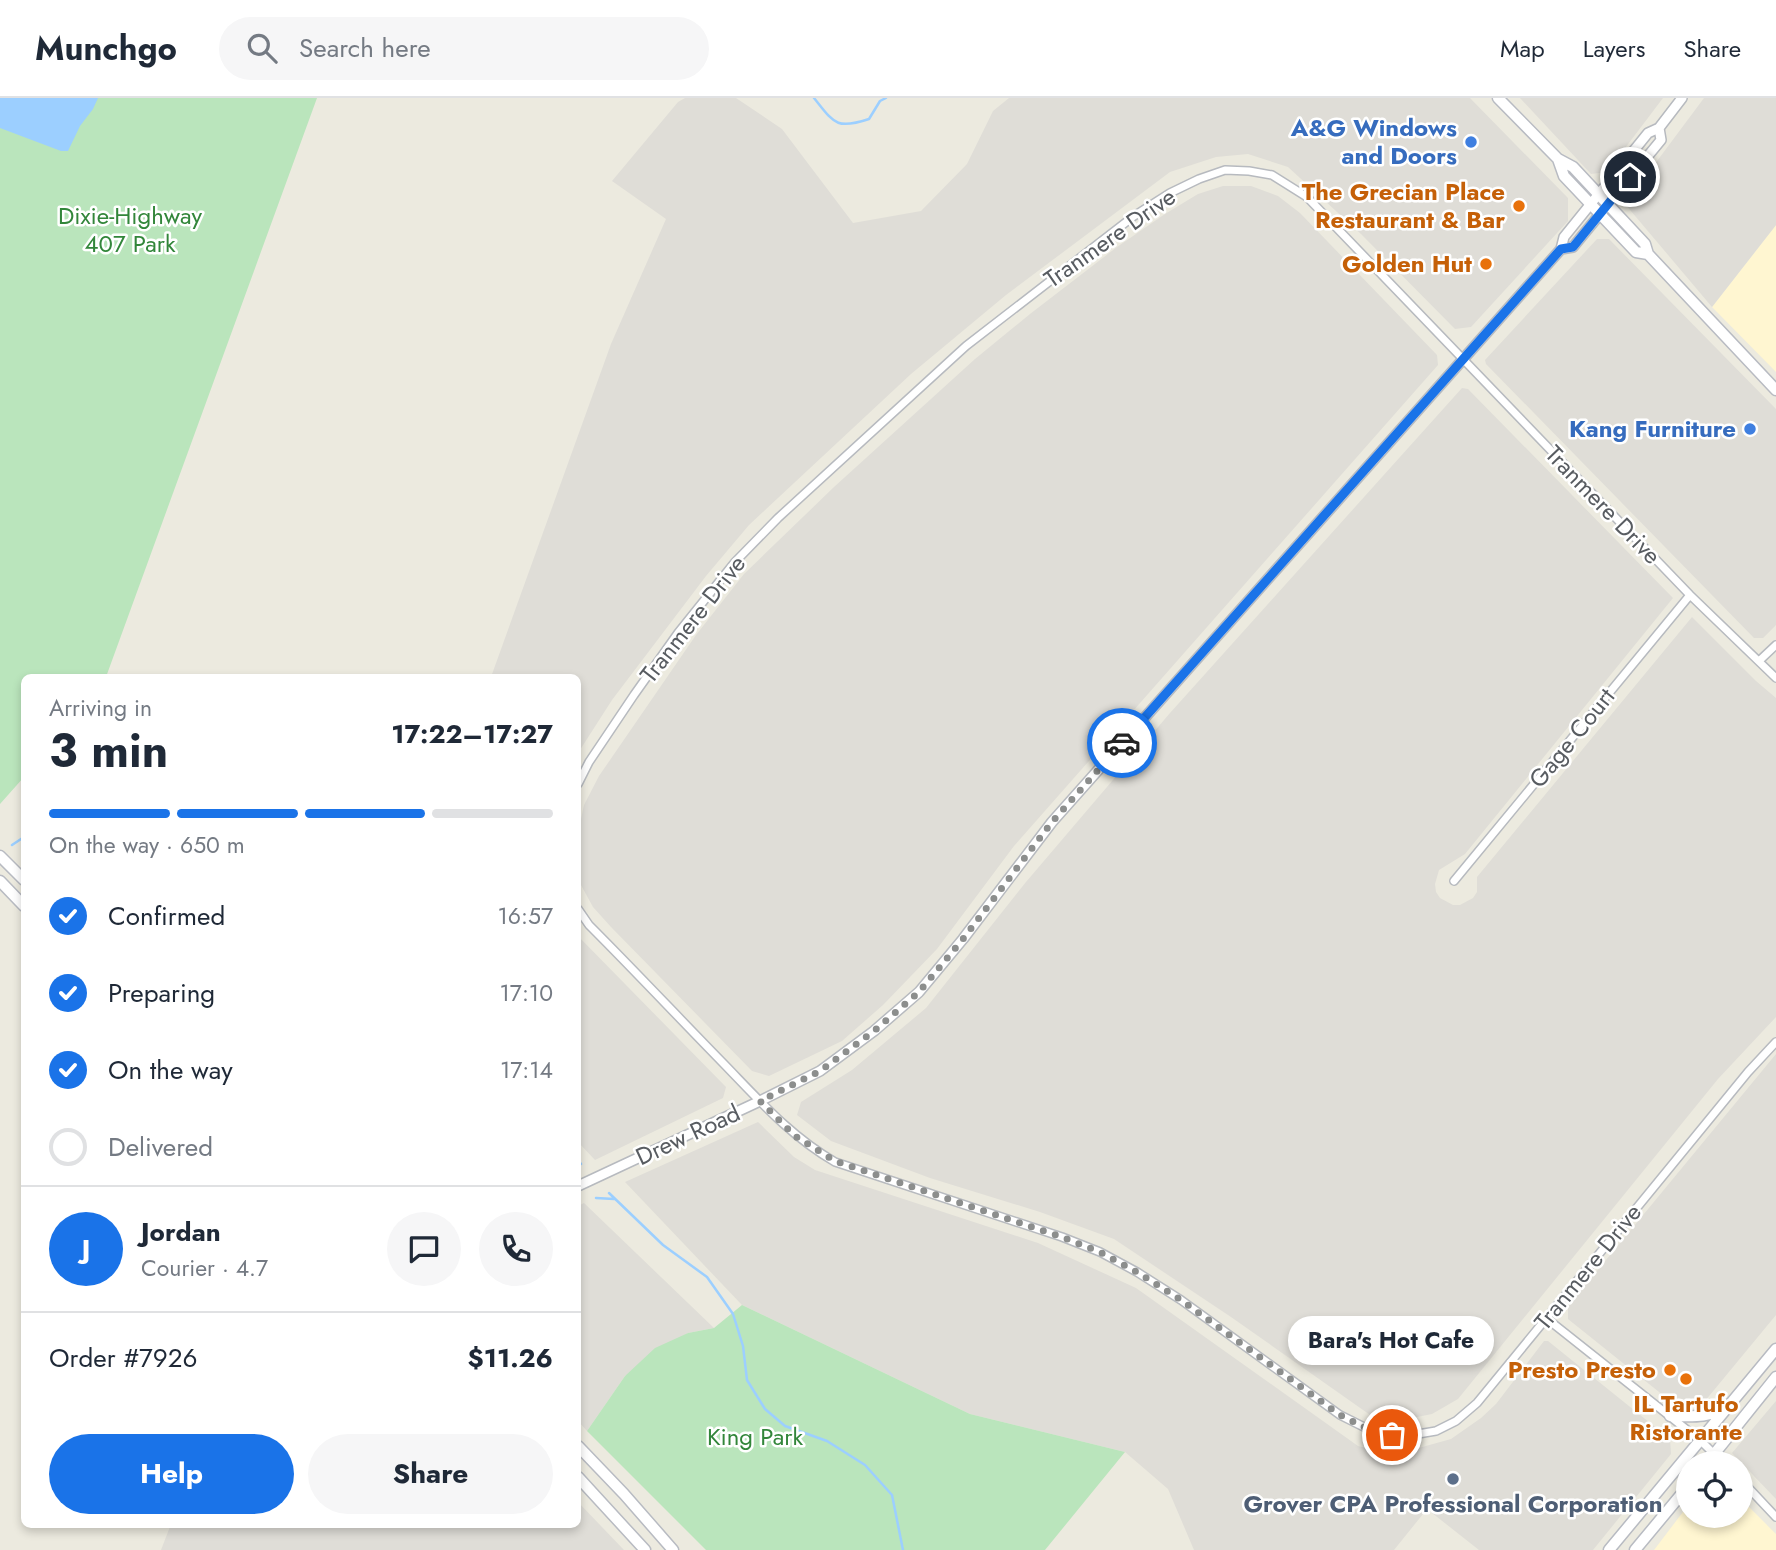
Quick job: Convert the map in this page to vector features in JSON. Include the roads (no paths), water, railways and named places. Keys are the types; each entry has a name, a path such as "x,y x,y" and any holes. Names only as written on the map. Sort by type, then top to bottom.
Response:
{"main road":[{"path":"1498,98 1558,159 1573,167 1599,194 1645,244 1648,254 1776,390"},
{"path":"1558,159 1564,176 1636,252 1648,254"},
{"path":"0,856 21,877"},
{"path":"0,881 21,903"},
{"path":"1609,1550 1776,1349"},
{"path":"1716,1451 1776,1377"},
{"path":"1670,1416 1717,1413 1741,1393"},
{"path":"581,1449 673,1550"},
{"path":"581,1480 645,1550"},
{"path":"1635,1550 1676,1501"}],"street":[{"name":"Drew Road","path":"581,1185 820,1071 874,1031 919,992 1052,822 1561,249 1564,237 1648,132 1659,128 1682,98"},
{"name":"Drew Road","path":"1561,249 1573,247 1661,140 1659,128"},
{"name":"Tranmere Drive","path":"581,779 626,706 678,633 735,562 778,518 966,346 1061,271 1170,192 1225,170 1272,174 1307,197 1690,594 1776,678"},
{"name":"Gage Court","path":"1454,881 1690,594"},
{"path":"1759,661 1776,645"},
{"name":"Tranmere Drive","path":"581,913 589,925 795,1136 835,1161 1100,1252 1181,1300 1340,1415 1378,1434 1406,1436 1436,1431 1456,1421 1477,1403 1748,1072 1776,1042"},
{"path":"1546,1318 1711,1451"},
{"path":"1753,1493 1776,1517"}],"water":[{"path":"0,98 98,98 68,151 61,151 0,128"}],"waterway":[{"path":"814,98 831,119 842,124 869,119 880,101 886,98"},
{"path":"12,845 21,839"},
{"path":"609,1193 663,1245 707,1277 733,1314 743,1346 747,1380 765,1409 785,1426 827,1441 865,1465 892,1495 903,1550"},
{"path":"596,1198 614,1199"}],"place":[{"name":"A&G Windows and Doors","path":"1471,142"},
{"name":"The Grecian Place Restaurant & Bar","path":"1519,206"},
{"name":"Golden Hut","path":"1486,264"},
{"name":"Kang Furniture","path":"1750,429"},
{"name":"Presto Presto","path":"1670,1370"},
{"name":"IL Tartufo Ristorante","path":"1686,1379"},
{"name":"Bara's Hot Cafe","path":"1392,1435"},
{"name":"Grover CPA Professional Corporation","path":"1453,1479"}],"park label":[{"name":"Dixie-Highway 407 Park","path":"130,230"},
{"name":"King Park","path":"755,1437"}]}
